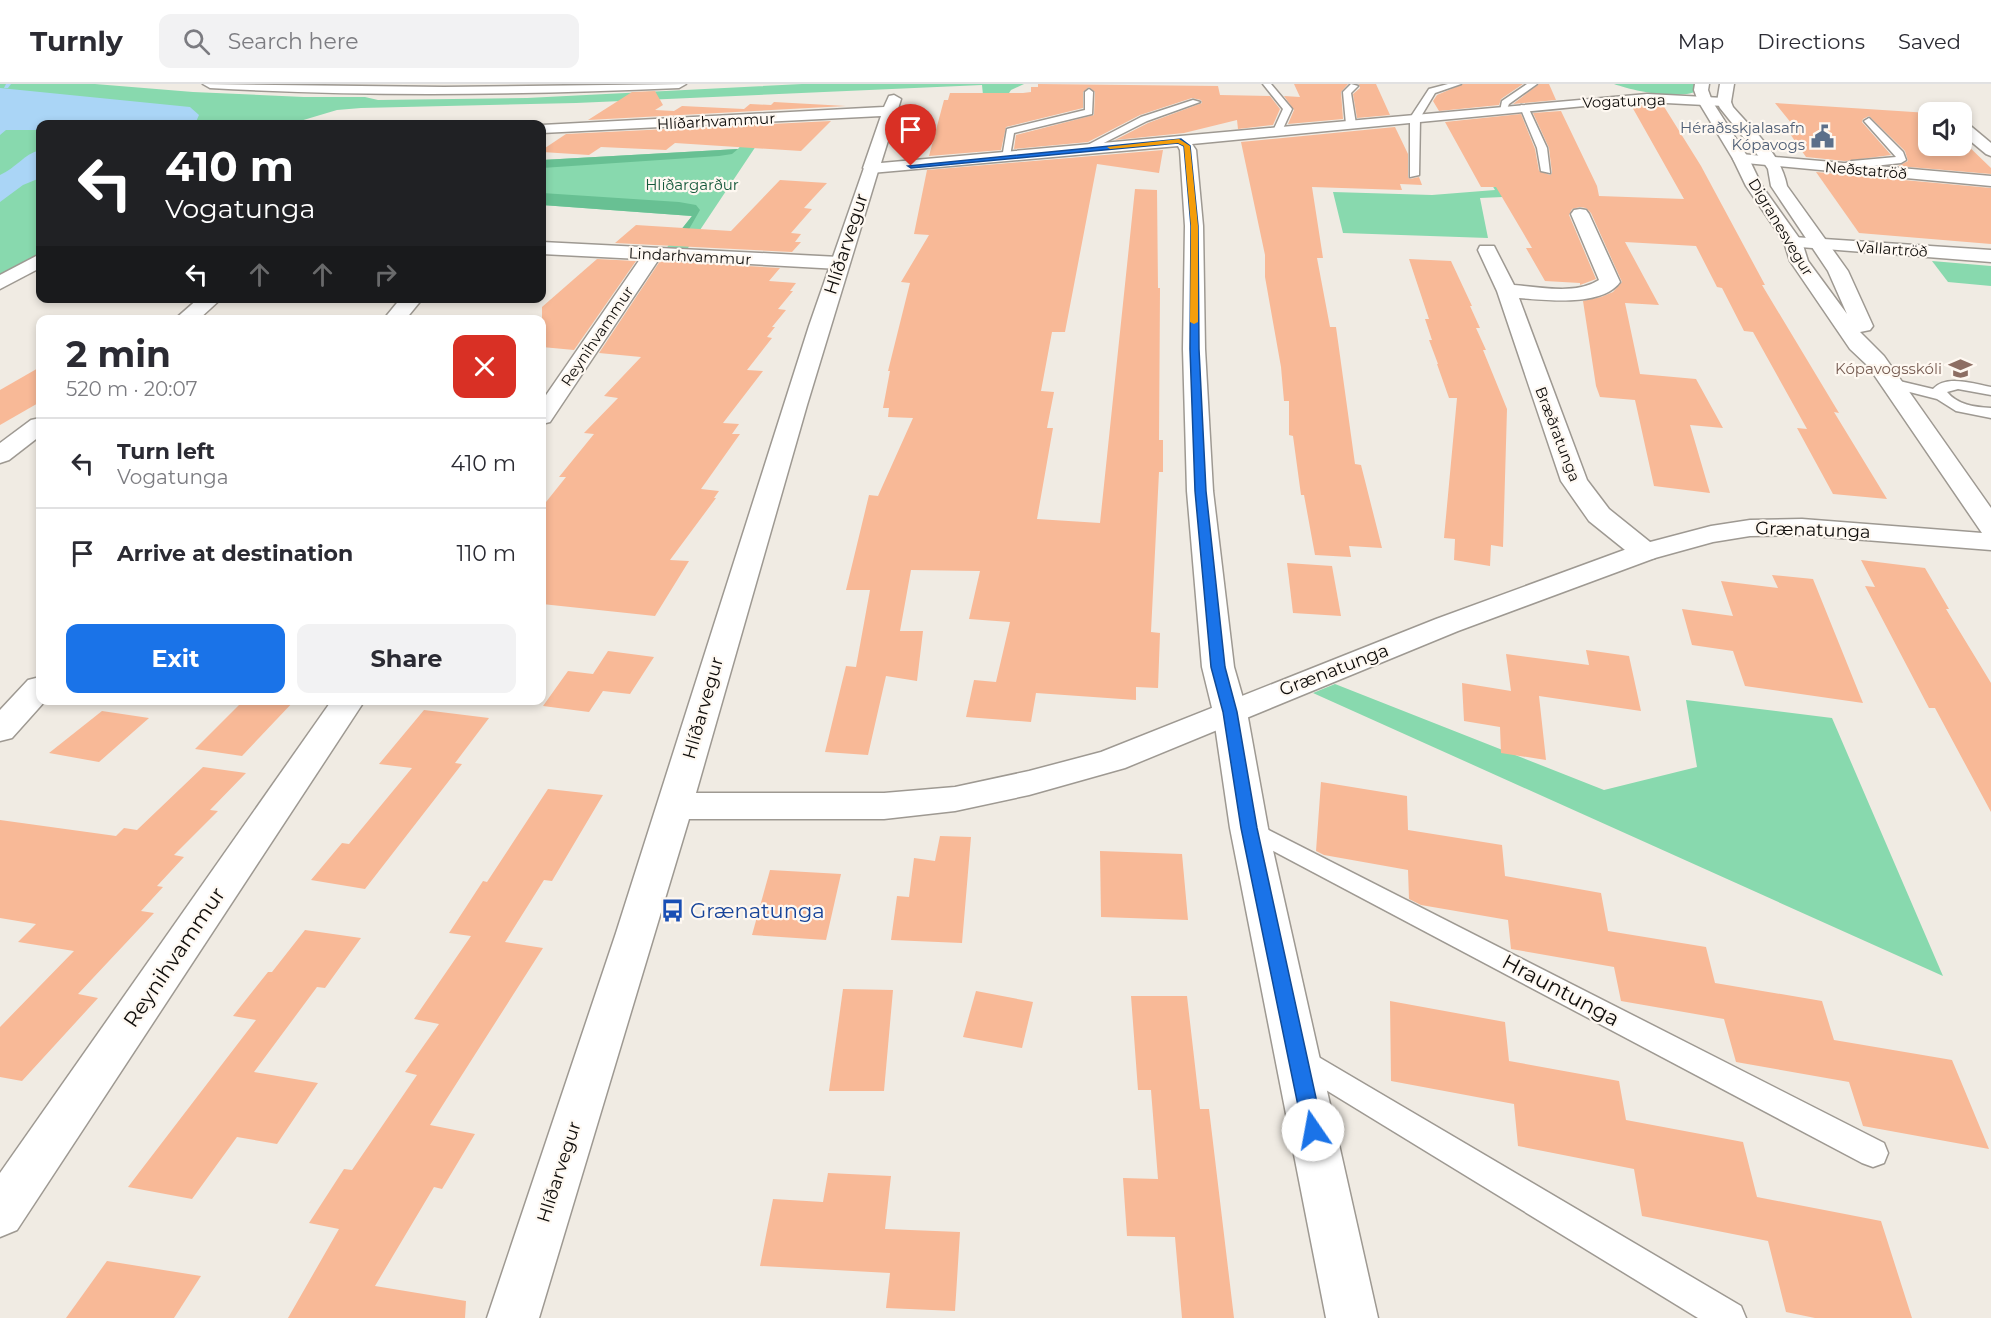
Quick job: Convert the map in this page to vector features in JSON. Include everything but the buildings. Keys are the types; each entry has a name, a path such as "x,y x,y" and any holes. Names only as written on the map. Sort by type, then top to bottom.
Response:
{"street":[{"path":"210,84 366,92 525,90 679,84"},
{"name":"Digranesvegur","path":"1702,84 1701,90 1705,101 1741,159 1754,186 1793,242 1799,261 1858,344 1876,361 1991,527"},
{"path":"1724,102 1727,84"},
{"name":"Vogatunga","path":"871,168 1634,98 1724,102"},
{"name":"Digranesvegur","path":"1724,102 1771,161 1776,169 1779,186 1820,244 1853,300 1873,344 1876,361"},
{"name":"Hlíðarhvammur","path":"546,129 842,115 892,105"},
{"name":"Hlíðarvegur","path":"513,1318 675,806 728,623 839,263 892,105"},
{"path":"1972,135 1991,151"},
{"path":"1179,141 1184,143 1188,150 1194,226 1194,349 1200,491 1218,667 1230,712 1249,828 1352,1318"},
{"name":"Neðstatröð","path":"1741,159 1991,181"},
{"path":"1507,291 1581,293 1598,290 1610,282 1581,214"},
{"name":"Vallartröð","path":"1793,242 1991,256"},
{"name":"Lindarhvammur","path":"546,248 839,263"},
{"name":"Bræðratunga","path":"1486,250 1507,291 1574,481 1599,515 1645,552"},
{"name":"Reynihvammur","path":"546,411 652,255"},
{"path":"0,283 36,262"},
{"path":"190,315 206,303"},
{"path":"398,315 408,303"},
{"path":"0,455 36,428"},
{"name":"Grænatunga","path":"675,806 884,806 956,799 1029,783 1113,759 1447,625 1645,552 1711,534 1750,528 1802,526 1991,542"},
{"path":"0,730 36,691"},
{"name":"Reynihvammur","path":"0,1214 346,705"}],"lane":[{"path":"1267,84 1288,109 1278,131"},
{"path":"1414,175 1415,118 1432,91 1457,84"},
{"path":"1503,110 1505,103 1533,84"},
{"path":"1351,124 1347,92 1354,86"},
{"path":"1005,156 1010,131 1089,112 1089,92"},
{"name":"Vogatunga","path":"1084,149 1144,119 1196,102"},
{"path":"1524,108 1542,148 1546,171"},
{"path":"1842,168 1852,164 1901,160 1900,154 1869,121"},
{"path":"1891,383 1941,396 1953,404 1989,416"},
{"path":"1941,396 1939,391 1949,386 1970,386 1991,391"},
{"name":"Hrauntunga","path":"1249,828 1873,1153"},
{"path":"1299,1060 1729,1318"}],"green space":[{"path":"0,84 95,84 193,92 365,97 378,100 527,98 802,84 1024,84 1011,90 1007,96 984,105 982,85 576,103 361,108 337,110 303,120 36,120 36,257 0,278"},
{"path":"1614,84 1696,84 1697,91 1689,94 1667,95"},
{"name":"Hlíðargarður","path":"772,122 686,251 664,251 692,216 546,205 546,160 738,149 759,123"},
{"path":"738,149 732,154 719,156 546,168 546,160"},
{"path":"1489,180 1545,195 1480,198 1488,238 1343,233 1333,192 1432,195 1495,190"},
{"path":"546,193 696,205 700,210 688,231 677,235 692,216 546,205"},
{"path":"1932,261 1991,266 1991,286 1948,282"},
{"path":"1335,684 1604,790 1697,767 1686,700 1832,718 1943,976 1313,693"}],"water":[{"path":"0,88 190,107 199,115 197,120 36,120 36,130 6,130 0,135"},
{"path":"36,151 36,180 23,185 0,202 0,175"}],"waterway":[{"path":"6,87 9,84"}],"slow traffic":[{"path":"1110,147 1179,141 1187,146 1194,226 1194,322"}],"place":[{"name":"Héraðsskjalasafn Kópavogs","path":"1823,136"},
{"name":"Kópavogsskóli","path":"1960,368"},
{"name":"Grænatunga","path":"672,910"}],"route":[{"path":"911,166 1179,141 1187,146 1194,226 1194,349 1200,491 1218,667 1230,712 1249,828 1313,1130"}]}
